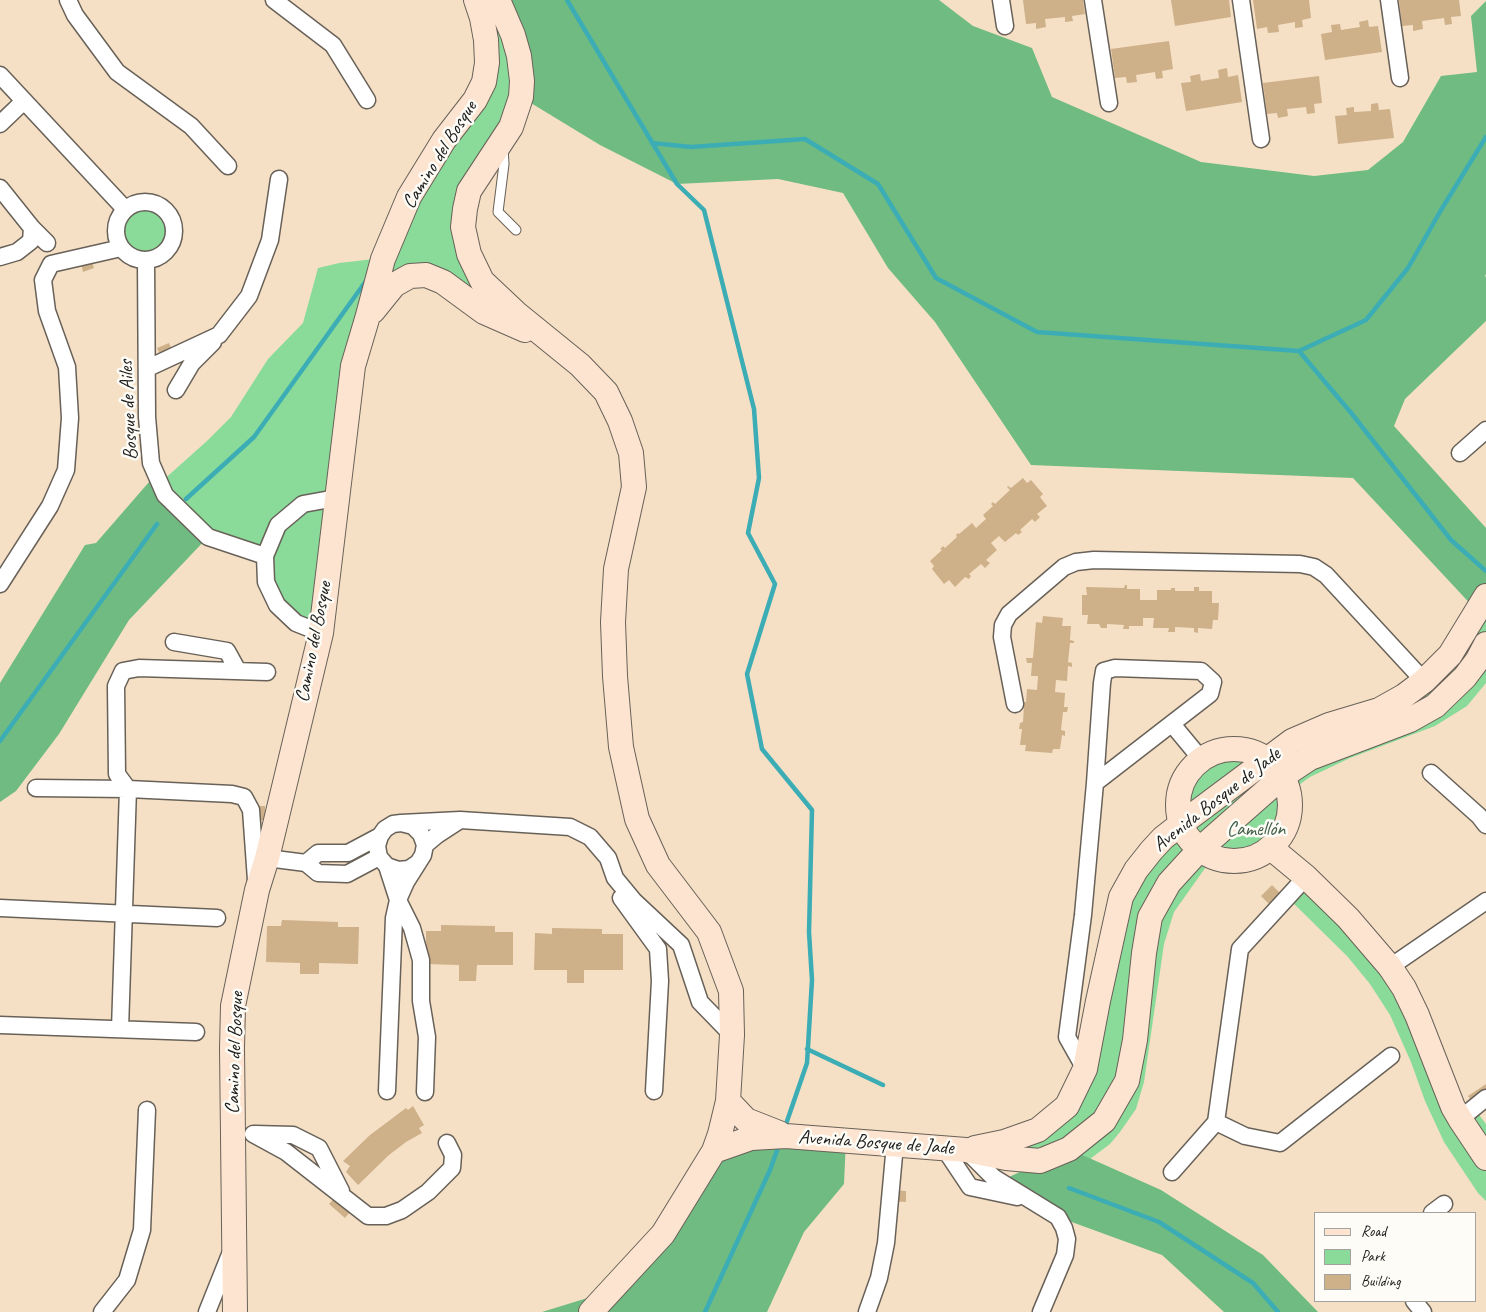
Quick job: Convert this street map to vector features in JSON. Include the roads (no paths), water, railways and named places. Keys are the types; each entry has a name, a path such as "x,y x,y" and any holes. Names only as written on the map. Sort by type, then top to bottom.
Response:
{"street":[{"path":"68,0 75,15 116,72 191,126 228,166"},
{"path":"274,0 333,45 367,100"},
{"name":"Camino del Bosque","path":"235,1312 234,1243 243,1132 232,1048 233,1006 257,890 320,633 352,366 383,258 410,197 444,140 476,100 484,82 487,64 486,40 476,0"},
{"path":"498,0 519,56 522,81 521,97 511,127 469,191 463,227 469,254 482,282 580,365 606,392 620,421 631,453 634,487 616,569 612,622 621,748 637,819 658,865 708,932 730,991 732,1034 728,1101 714,1150 664,1234 591,1312"},
{"path":"1001,0 1005,26"},
{"path":"1093,0 1108,103"},
{"path":"1241,0 1261,139"},
{"path":"1389,0 1400,78"},
{"path":"0,75 125,209"},
{"path":"0,124 24,101"},
{"path":"176,390 192,363 219,335 249,296 270,240 279,179"},
{"path":"0,188 32,228 47,243"},
{"path":"142,201 160,205 172,220 174,238 164,253 146,260 132,257 121,248 116,235 117,220 125,209 142,201"},
{"path":"0,257 17,252 30,241 32,228"},
{"path":"1,580 50,506 66,470 70,418 67,367 47,311 43,280 52,264 121,248"},
{"name":"Bosque de Ailes","path":"146,260 148,417 151,463 165,496 208,537 265,556"},
{"path":"367,319 394,285 410,276 426,276 443,282 484,312 550,340"},
{"path":"148,368 219,335"},
{"path":"1460,453 1486,430"},
{"path":"320,633 296,623 277,605 266,582 265,556 278,525 304,504 336,498"},
{"path":"1015,704 1002,637 1003,625 1009,614 1064,567 1076,562 1094,560 1300,564 1314,567 1326,575 1424,681"},
{"name":"Avenida Bosque de Jade","path":"955,1149 1004,1142 1038,1130 1067,1106 1085,1068 1121,897 1136,870 1163,838 1292,741 1329,725 1379,710 1404,696 1424,681 1450,654 1486,596"},
{"path":"174,642 226,651 238,671"},
{"name":"Avenida Bosque de Jade","path":"714,1150 751,1138 786,1136 955,1149 1006,1158 1040,1161 1069,1150 1104,1121 1127,1082 1135,1040 1144,953 1150,917 1169,882 1200,849 1283,776 1310,758 1401,723 1435,706 1465,677 1477,661 1486,644"},
{"path":"1445,659 1465,677"},
{"path":"120,1029 128,789 117,774 116,686 123,671 139,668 267,672"},
{"path":"1085,1068 1067,1037 1084,915 1104,671 1114,668 1201,672 1213,682 1210,694 1095,783"},
{"path":"1172,724 1201,760"},
{"path":"1240,749 1267,759 1283,776 1291,801 1286,826 1271,848 1248,859 1223,860 1213,857 1200,849 1181,824 1178,796 1190,770 1212,753 1240,749"},
{"path":"1431,773 1479,816 1486,825"},
{"path":"36,788 128,789 232,794 244,797 251,810 257,890"},
{"path":"425,845 460,820"},
{"path":"424,1092 427,1037 421,1001 421,960 412,928 398,900 377,846 380,836 392,824 460,820 570,827 590,837 608,858 622,900 658,949 660,981 654,1091"},
{"path":"387,1091 394,918 398,900 406,882 423,855 425,845 422,834 413,826 401,822"},
{"path":"306,863 318,853 348,853 380,836"},
{"path":"1271,848 1306,877 1348,918 1390,967 1411,1000 1460,1119 1486,1158"},
{"path":"266,858 306,863 318,873 347,874 383,861"},
{"path":"383,861 398,870 409,869 418,863"},
{"path":"1172,1172 1216,1122 1240,949 1306,877"},
{"path":"615,878 634,901 681,945 700,1002 732,1034"},
{"path":"1390,967 1486,901"},
{"path":"0,908 218,918"},
{"path":"0,1025 196,1032"},
{"path":"1216,1122 1245,1136 1280,1143 1391,1056"},
{"path":"1460,1119 1486,1098"},
{"name":"Avenida Bosque de Jade","path":"728,1101 746,1120 786,1136"},
{"path":"102,1312 127,1280 142,1230 147,1110"},
{"path":"243,1132 293,1135 319,1148 344,1197"},
{"path":"243,1132 286,1152 368,1216 386,1216 402,1210 428,1192 452,1168 453,1155 447,1144"},
{"path":"867,1312 879,1278 886,1243 895,1144"},
{"path":"955,1149 970,1187 1029,1199"},
{"path":"955,1149 993,1177 1058,1217 1067,1239 1065,1254 1047,1310"},
{"path":"207,1312 234,1243"},
{"path":"1415,1302 1423,1312"}],"lane":[{"path":"503,141 504,164 498,212 516,230"}],"waterway":[{"path":"567,0 677,184 704,210 754,409 759,478 748,533 775,584 747,674 762,749 812,810 809,932 812,980 807,1063 785,1127"},
{"path":"652,143 691,147 805,139 878,184 936,278 1037,332 1299,351 1366,320 1408,268 1486,137"},
{"path":"186,499 254,437 366,281"},
{"path":"1299,351 1352,414 1451,540 1486,571"},
{"path":"0,741 157,524"},
{"path":"807,1049 883,1085"},
{"path":"705,1312 770,1170 779,1145"},
{"path":"1069,1188 1159,1222 1253,1283 1278,1312"}],"park label":[{"name":"Camellón","path":"1256,830"}]}
